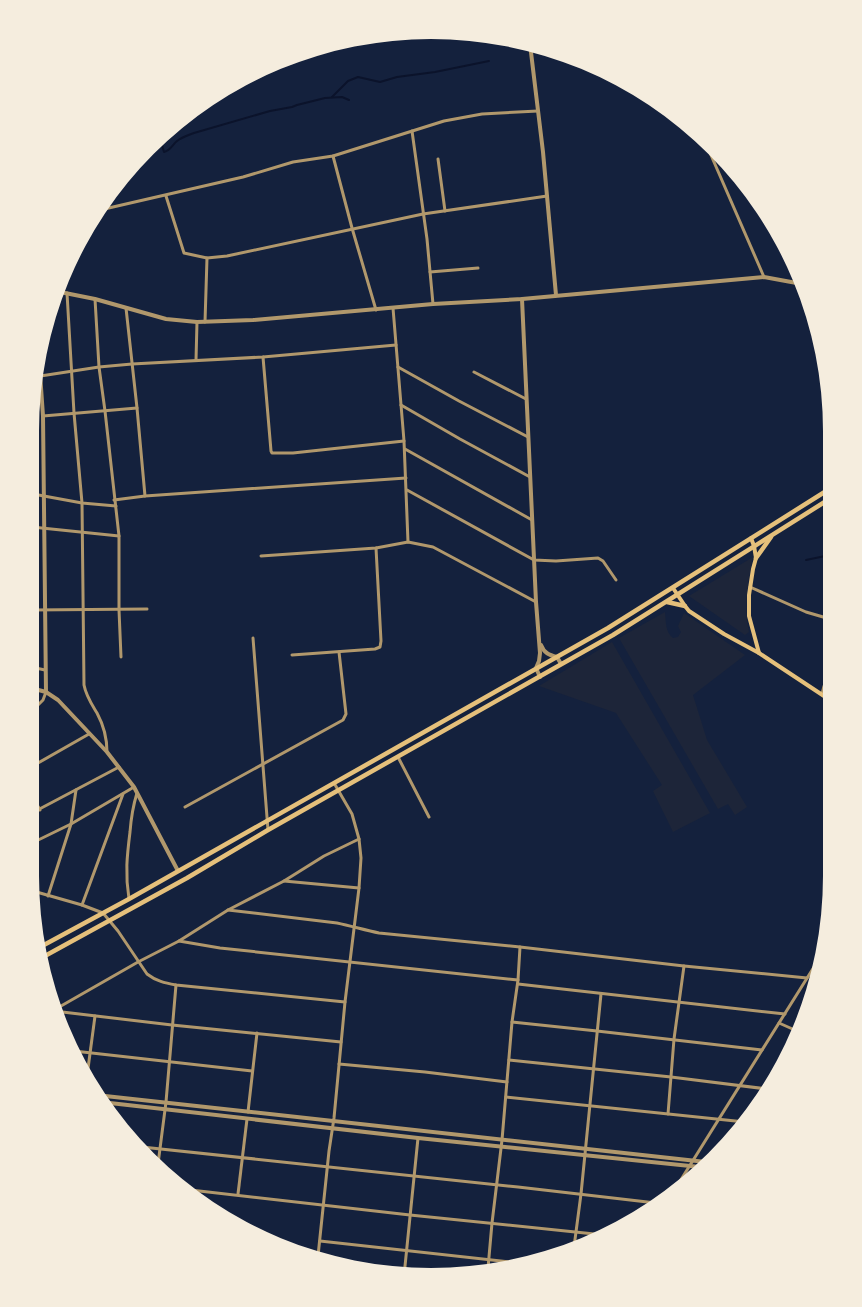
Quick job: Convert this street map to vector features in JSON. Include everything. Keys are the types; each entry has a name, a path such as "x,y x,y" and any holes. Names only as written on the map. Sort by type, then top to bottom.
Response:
{"main road":[{"path":"45,945 129,899 557,657 673,588 823,493"},
{"path":"47,955 111,921 540,677 667,602 823,503"},
{"path":"759,653 749,616 748,602 756,558 773,534"},
{"path":"751,538 756,558"},
{"path":"673,588 685,606 724,634 759,653 822,694"},
{"path":"667,602 685,606"}],"street":[{"path":"531,51 556,295"},
{"path":"108,208 243,177 293,162 334,156 444,121 482,114 538,111"},
{"path":"412,131 433,304"},
{"path":"334,156 352,228 376,310"},
{"path":"712,158 764,277"},
{"path":"438,159 444,211"},
{"path":"166,196 184,253 207,258 227,256 423,214 547,196"},
{"path":"205,322 207,258"},
{"path":"430,272 478,268"},
{"path":"107,752 106,734 85,692 82,503 74,413 67,293 166,319 205,322 522,299 764,277 794,282"},
{"path":"95,299 99,367 119,536 121,657"},
{"path":"522,299 540,653 536,668 540,677"},
{"path":"126,308 145,496"},
{"path":"393,308 404,441 408,542"},
{"path":"196,360 197,322"},
{"path":"43,376 132,364 263,357 396,345"},
{"path":"263,357 272,453 293,453 404,441"},
{"path":"398,367 528,437"},
{"path":"474,372 526,399"},
{"path":"39,704 46,692 41,391"},
{"path":"401,405 460,440 530,477"},
{"path":"43,416 137,408"},
{"path":"404,448 532,520"},
{"path":"114,500 145,496 406,478"},
{"path":"407,490 534,560 556,561 598,558 616,580"},
{"path":"39,495 82,503 116,506"},
{"path":"39,528 119,536"},
{"path":"261,556 376,548 408,542 433,547 536,602"},
{"path":"292,655 375,649 380,647 376,548"},
{"path":"750,587 806,612 823,617"},
{"path":"39,610 147,609"},
{"path":"253,638 268,830"},
{"path":"539,638 543,650 549,655 557,657 561,664"},
{"path":"185,807 344,718 346,714 339,652"},
{"path":"39,669 45,670"},
{"path":"39,690 46,692 58,700 119,767 134,787 178,871"},
{"path":"822,694 823,690"},
{"path":"39,762 89,734"},
{"path":"398,757 429,818"},
{"path":"40,810 119,767"},
{"path":"319,1252 361,858 359,839 352,814 334,782"},
{"path":"39,840 71,824 134,787"},
{"path":"48,896 71,824 76,790"},
{"path":"129,899 126,883 126,865 133,807 137,793"},
{"path":"82,905 123,794"},
{"path":"61,1006 179,941 228,910 284,881 324,856 359,839"},
{"path":"284,881 359,888"},
{"path":"40,894 82,905 103,913 111,921 147,974 161,982 345,1002"},
{"path":"228,910 354,926 380,934 806,978"},
{"path":"179,941 220,948 518,982 601,994 785,1014"},
{"path":"488,1264 520,947"},
{"path":"668,1114 674,1039 684,966"},
{"path":"682,1177 812,970"},
{"path":"159,1158 166,1102 176,985"},
{"path":"575,1240 601,994"},
{"path":"64,1011 172,1025 341,1042"},
{"path":"88,1066 95,1016"},
{"path":"512,1022 597,1030 762,1050"},
{"path":"779,1023 792,1029"},
{"path":"248,1112 256,1034"},
{"path":"80,1051 252,1071"},
{"path":"509,1060 761,1088"},
{"path":"339,1064 507,1082"},
{"path":"106,1095 700,1162"},
{"path":"506,1097 737,1121"},
{"path":"112,1103 418,1138 694,1166"},
{"path":"218,1115 219,1108"},
{"path":"238,1194 247,1119"},
{"path":"405,1267 418,1138"},
{"path":"148,1147 649,1202"},
{"path":"197,1190 592,1233"},
{"path":"320,1241 504,1262"}],"shaded area":[{"path":"753,557 746,603 749,632 745,635 689,596"},
{"path":"665,612 667,630 673,638 678,637 681,632 678,626 684,613 745,655 693,695 707,740 747,807 735,815 728,804 718,809 619,638"},
{"path":"612,642 710,813 673,832 653,791 662,785 616,713 539,686"}],"waterway":[{"path":"332,97 348,81 358,77 380,82 397,77 435,72 489,61"},
{"path":"162,146 164,152 188,135 270,111 325,98 342,97 349,100"},
{"path":"806,560 823,556"}]}
